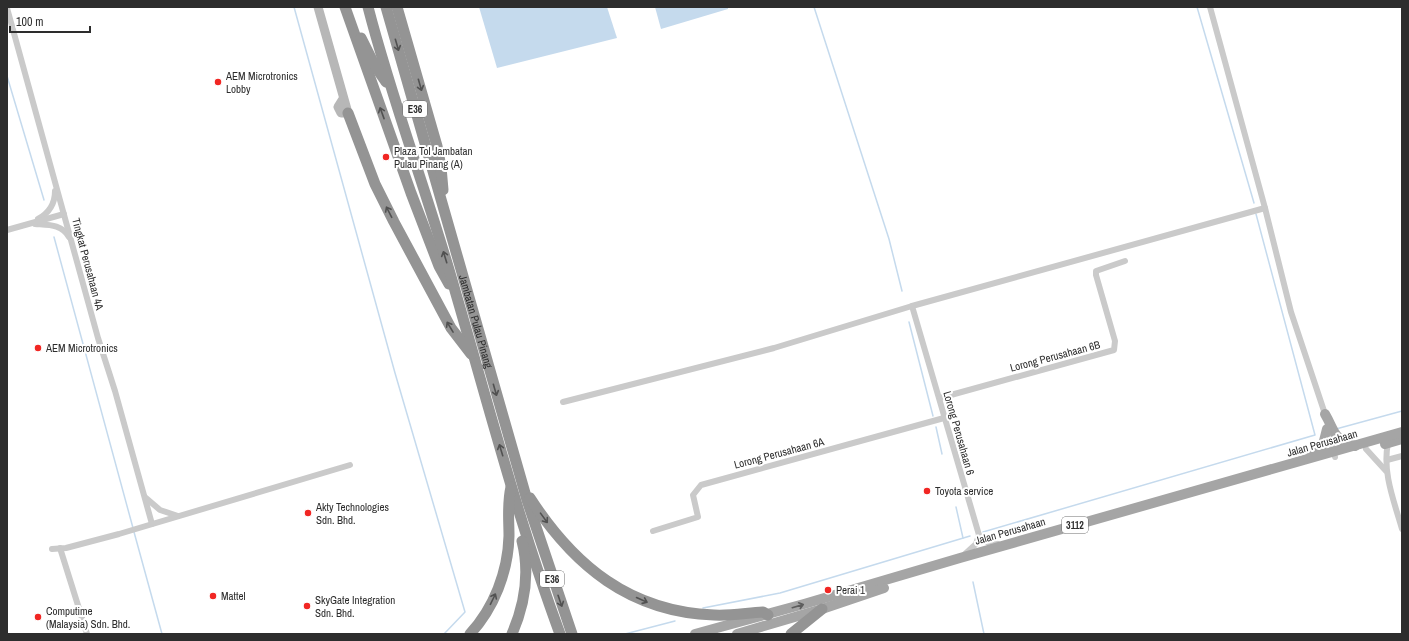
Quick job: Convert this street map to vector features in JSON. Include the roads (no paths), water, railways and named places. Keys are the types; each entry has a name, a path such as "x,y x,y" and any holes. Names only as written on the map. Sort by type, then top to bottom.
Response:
{"highway":[{"name":"Jambatan Pulau Pinang","path":"345,7 375,96 439,266 457,294"},
{"path":"351,7 363,43 375,66 392,91"},
{"name":"Jambatan Pulau Pinang","path":"368,7 392,91 457,294 474,357 517,485 572,634"},
{"name":"Jambatan Pulau Pinang","path":"386,7 444,211 517,485 523,525 560,634"},
{"path":"397,7 405,31 438,153 441,167 444,211"},
{"path":"405,31 406,7"},
{"path":"348,113 372,178 390,215 451,328 474,357"},
{"path":"471,633 491,604 503,573 508,548 508,498 517,485 563,543 592,571 626,593 652,605 688,613 722,616 762,612 768,615"},
{"path":"512,634 522,608 525,586 525,554 520,535 523,525"},
{"path":"791,634 822,610"}],"main road":[{"path":"1325,414 1330,433 1342,442 1355,446"},
{"name":"Jalan Perusahaan","path":"737,634 822,610 900,582 1334,454 1402,432"},
{"path":"1308,458 1323,445 1330,433"},
{"name":"Jalan Perusahaan","path":"695,634 768,615 1308,458 1366,449 1402,439"}],"street":[{"path":"318,7 348,113"},
{"path":"1210,7 1266,208 1291,312 1325,414"},
{"name":"Tingkat Perusahaan 4A","path":"7,8 64,214 144,489 152,524"},
{"path":"30,224 41,218 52,206 55,198 54,178"},
{"path":"563,402 774,348 912,306 1266,208"},
{"path":"7,230 64,214"},
{"path":"30,224 51,224 60,228 67,234 72,242"},
{"name":"Lorong Perusahaan 6B","path":"940,398 1114,350 1115,341 1096,271 1125,261"},
{"name":"Lorong Perusahaan 6","path":"912,306 979,535"},
{"name":"Lorong Perusahaan 6A","path":"653,531 698,517 692,495 701,485 944,418"},
{"path":"1330,433 1334,454"},
{"path":"1388,443 1386,471 1402,529"},
{"path":"1366,449 1386,471"},
{"path":"1387,460 1402,456"},
{"path":"52,549 66,548 141,528 350,465"},
{"path":"144,489 146,498 152,505 178,517"},
{"path":"960,558 976,544 979,535 992,544 1008,544"},
{"path":"60,548 86,634"}],"water":[{"path":"479,7 607,7 617,38 497,68"},
{"path":"655,7 728,7 728,9 661,29"}],"waterway":[{"path":"294,7 395,373 465,612 444,634"},
{"path":"814,7 889,239 902,291"},
{"path":"1197,7 1254,203"},
{"path":"7,76 44,200"},
{"path":"983,532 1315,435 1256,214"},
{"path":"54,237 133,528"},
{"path":"909,322 933,416"},
{"path":"1336,429 1402,411"},
{"path":"936,427 942,454"},
{"path":"956,507 963,538"},
{"path":"134,532 162,634"},
{"path":"703,608 780,593 970,536"},
{"path":"973,582 984,634"},
{"path":"625,634 675,621"}],"place":[{"name":"AEM Microtronics Lobby","path":"218,82"},
{"name":"Plaza Tol Jambatan Pulau Pinang (A)","path":"386,157"},
{"name":"AEM Microtronics","path":"38,348"},
{"name":"Toyota service","path":"927,491"},
{"name":"Akty Technologies Sdn. Bhd.","path":"308,513"},
{"name":"Perai 1","path":"828,590"},
{"name":"Mattel","path":"213,596"},
{"name":"SkyGate Integration Sdn. Bhd.","path":"307,606"},
{"name":"Computime (Malaysia) Sdn. Bhd.","path":"38,617"}]}
